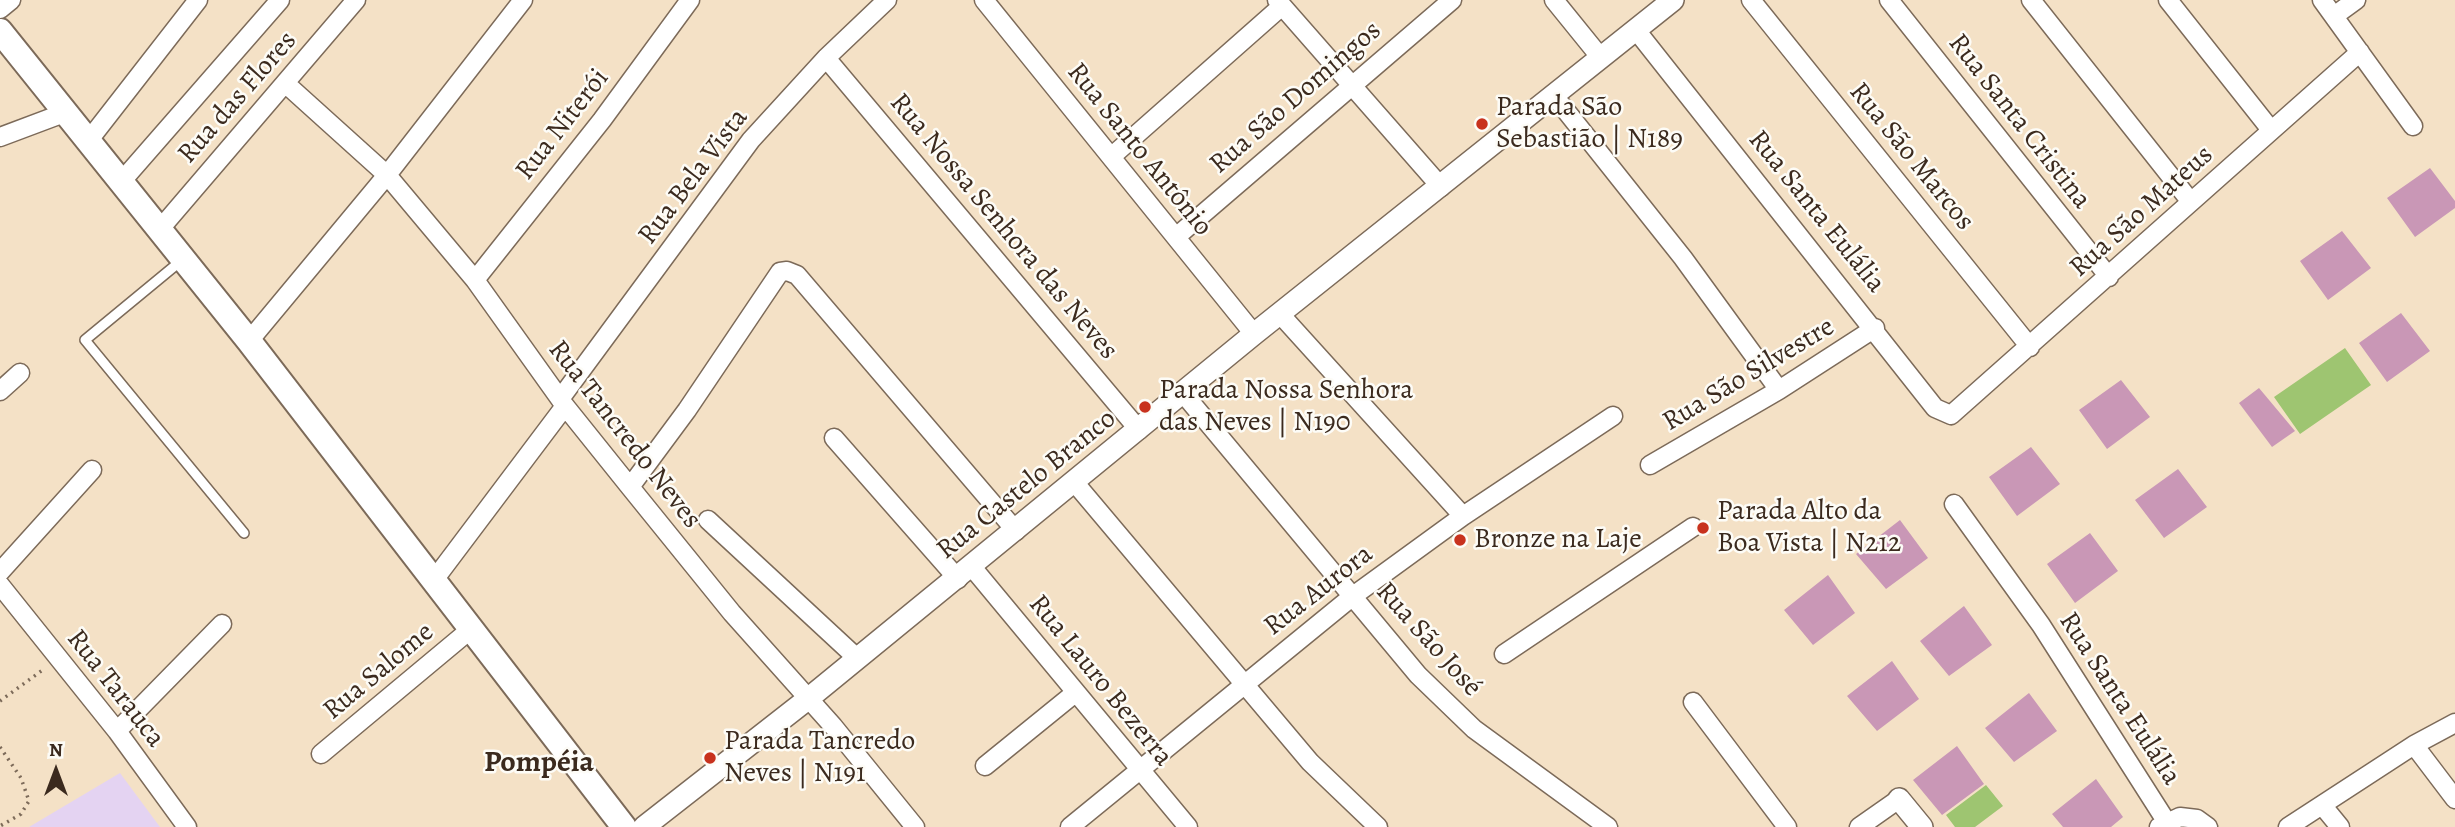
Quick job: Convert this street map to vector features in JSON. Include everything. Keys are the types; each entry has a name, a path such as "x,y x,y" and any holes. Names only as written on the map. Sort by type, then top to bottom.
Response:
{"main road":[{"path":"0,31 249,341 624,827"}],"street":[{"path":"0,9 11,0"},
{"path":"89,140 198,0"},
{"path":"121,183 280,0"},
{"name":"Rua das Flores","path":"159,229 356,0"},
{"path":"249,341 387,175 523,0"},
{"name":"Rua Niterói","path":"475,280 603,120 690,0"},
{"name":"Rua Bela Vista","path":"434,580 751,140 826,58 887,0"},
{"name":"Rua Santo Antônio","path":"984,0 1254,334"},
{"name":"Rua São Domingos","path":"1176,237 1452,0"},
{"path":"1554,0 1601,58"},
{"name":"Rua Castelo Branco","path":"644,827 858,659 1254,334 1674,0"},
{"name":"Rua São Marcos","path":"1751,0 2030,347"},
{"name":"Rua Santa Cristina","path":"1889,0 2109,277"},
{"path":"2031,0 2191,202"},
{"path":"2168,0 2271,130"},
{"path":"2322,0 2413,126"},
{"path":"2334,16 2356,0"},
{"path":"1111,157 1279,3 1441,187"},
{"name":"Rua Santa Eulália","path":"1636,30 1875,328 1935,408 1951,415 1959,410"},
{"name":"Rua São Mateus","path":"1959,410 2360,52"},
{"name":"Rua Nossa Senhora das Neves","path":"826,58 1139,430"},
{"name":"Rua Tancredo Neves","path":"285,83 387,175 475,280 563,402 732,613 809,698 915,827"},
{"path":"1555,97 1683,258 1779,390"},
{"path":"0,137 64,113"},
{"path":"630,487 687,410 780,272 797,275 1016,531"},
{"path":"1280,314 1463,516"},
{"name":"Rua São Silvestre","path":"1650,466 1779,390 1875,328"},
{"path":"0,391 20,373"},
{"name":"Rua São José","path":"1183,393 1418,675 1474,729 1608,827"},
{"name":"Rua Aurora","path":"1070,827 1353,596 1463,516 1613,416"},
{"name":"Rua Lauro Bezerra","path":"834,438 965,573 1075,693 1188,827"},
{"path":"0,572 92,470"},
{"path":"1075,483 1310,762 1378,827"},
{"name":"Rua Santa Eulália","path":"1954,504 2041,625 2162,824"},
{"path":"708,520 858,659"},
{"path":"1504,654 1693,527"},
{"name":"Rua Tarauca","path":"0,585 117,731 187,827"},
{"path":"117,731 222,624"},
{"name":"Rua Salome","path":"321,754 471,629"},
{"path":"985,766 1075,693"},
{"path":"1693,702 1787,827"},
{"path":"2288,827 2414,745 2455,723"},
{"path":"2414,745 2455,799"},
{"path":"1859,827 1899,799 1922,827"},
{"path":"2322,804 2340,827"},
{"path":"2162,824 2188,818 2207,827"}],"lane":[{"path":"183,259 85,340 244,534"}],"path":[{"path":"0,701 58,658"},
{"path":"0,747 21,778 29,801 21,814 0,826"}],"shaded area":[{"path":"120,773 160,827 29,827"}],"green space":[{"path":"2345,348 2371,385 2300,434 2274,397"},
{"path":"1986,785 2003,806 1975,827 1955,827 1946,815"}],"building":[{"path":"2430,168 2455,201 2455,208 2415,237 2387,198"},
{"path":"2342,231 2371,268 2328,300 2300,261"},
{"path":"2401,313 2430,351 2387,382 2359,343"},
{"path":"2121,380 2150,417 2107,449 2079,410"},
{"path":"2259,388 2295,431 2272,447 2239,403"},
{"path":"2031,447 2060,484 2017,516 1989,477"},
{"path":"2178,469 2207,507 2164,538 2135,500"},
{"path":"1900,520 1928,558 1886,589 1856,554"},
{"path":"2090,533 2118,571 2075,603 2047,564"},
{"path":"1828,575 1855,613 1813,645 1784,610"},
{"path":"1964,606 1992,645 1949,676 1920,641"},
{"path":"1892,661 1919,699 1877,731 1847,696"},
{"path":"2029,693 2057,731 2014,762 1985,728"},
{"path":"1957,746 1984,784 1942,815 1913,780"},
{"path":"2096,779 2123,817 2111,827 2063,827 2052,814"}],"place":[{"name":"Parada São Sebastião | N189","path":"1482,124"},
{"name":"Parada Nossa Senhora das Neves | N190","path":"1145,407"},
{"name":"Parada Alto da Boa Vista | N212","path":"1703,528"},
{"name":"Bronze na Laje","path":"1460,540"},
{"name":"Parada Tancredo Neves | N191","path":"710,758"}],"district":[{"name":"Pompéia","path":"539,764"}]}
